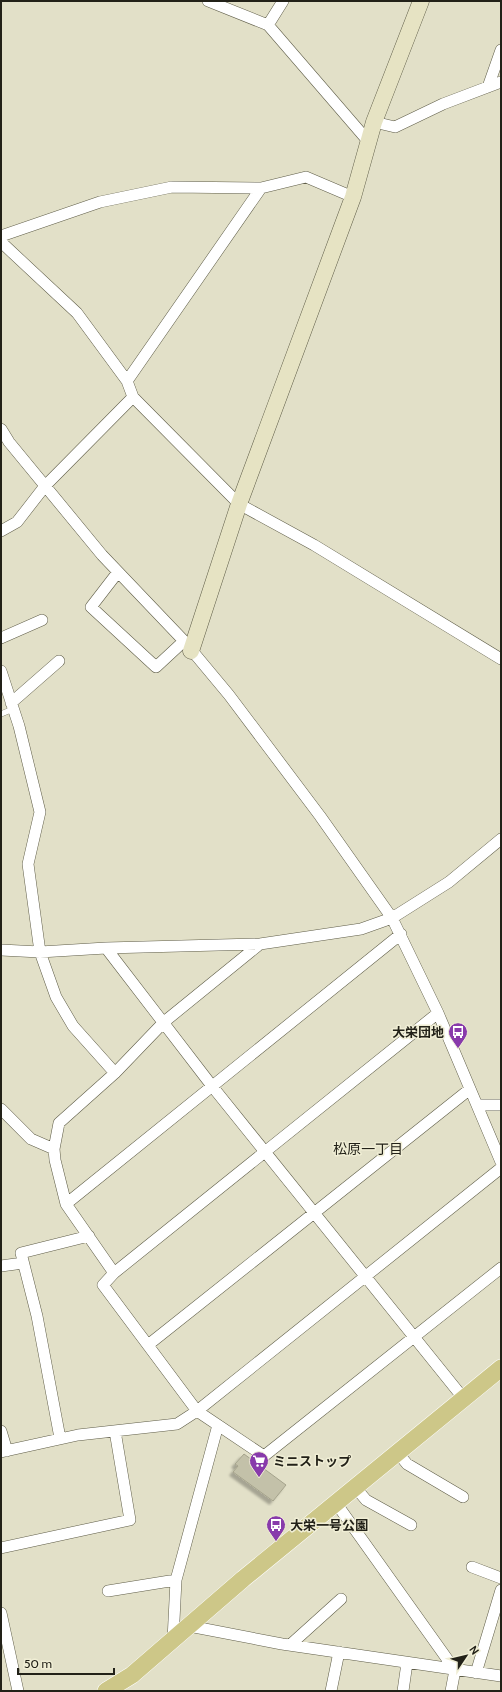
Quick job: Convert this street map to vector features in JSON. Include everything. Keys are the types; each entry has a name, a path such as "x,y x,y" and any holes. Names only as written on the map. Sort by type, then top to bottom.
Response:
{"main road":[{"path":"110,1690 132,1675 336,1503 501,1368"}],"street":[{"path":"208,1 225,4 268,25 368,141"},
{"path":"268,25 283,1"},
{"path":"118,572 91,607 156,667 188,646 353,197 374,122 417,3"},
{"path":"488,87 501,50"},
{"path":"374,122 395,127 443,104 501,82"},
{"path":"1,236 100,202 172,187 260,188 306,177 353,197"},
{"path":"127,381 260,188"},
{"path":"1,242 77,313 127,381 133,397 239,504 314,545 501,659"},
{"path":"1,531 17,522 46,486 133,397"},
{"path":"1,429 5,444 46,486 118,572 188,646 248,720 320,816 392,918 438,1013 501,1162"},
{"path":"1,638 42,620"},
{"path":"12,706 58,661"},
{"path":"1,671 12,706 40,812 28,864 40,952 56,997 73,1026 115,1073"},
{"path":"1,950 40,952 106,948 260,944 361,929 392,918 449,882 501,839"},
{"path":"66,1204 401,934"},
{"path":"114,1273 66,1204 55,1160 54,1149 59,1123 115,1073 164,1022 260,944"},
{"path":"106,948 212,1086 464,1399"},
{"path":"438,1013 114,1273 104,1286 197,1411 264,1456 501,1268"},
{"path":"148,1345 470,1089"},
{"path":"477,1105 501,1105"},
{"path":"1,1108 31,1139 54,1149"},
{"path":"1,1430 4,1452 60,1438 177,1424 197,1411 501,1168"},
{"path":"60,1438 38,1316 21,1254 89,1236"},
{"path":"1,1266 23,1263"},
{"path":"173,1640 176,1580 218,1425"},
{"path":"1,1548 130,1520 115,1431"},
{"path":"398,1453 407,1464 463,1497"},
{"path":"356,1488 366,1500 411,1526"},
{"path":"336,1503 455,1670 450,1691"},
{"path":"472,1567 501,1578"},
{"path":"108,1591 176,1580"},
{"path":"476,1673 501,1590"},
{"path":"290,1645 341,1599"},
{"path":"1,1613 18,1691"},
{"path":"189,1626 290,1645 501,1676"},
{"path":"331,1691 339,1652"},
{"path":"403,1691 407,1663"}],"lane":[{"path":"1,714 12,706"}],"building":[{"name":"ミニストップ","path":"244,1454 286,1485 273,1501 233,1472 238,1466 235,1464"}],"place":[{"name":"大栄団地","path":"458,1049"},
{"name":"ミニストップ","path":"259,1478"},
{"name":"大栄一号公園","path":"276,1542"}],"district":[{"name":"松原一丁目","path":"368,1149"}]}
